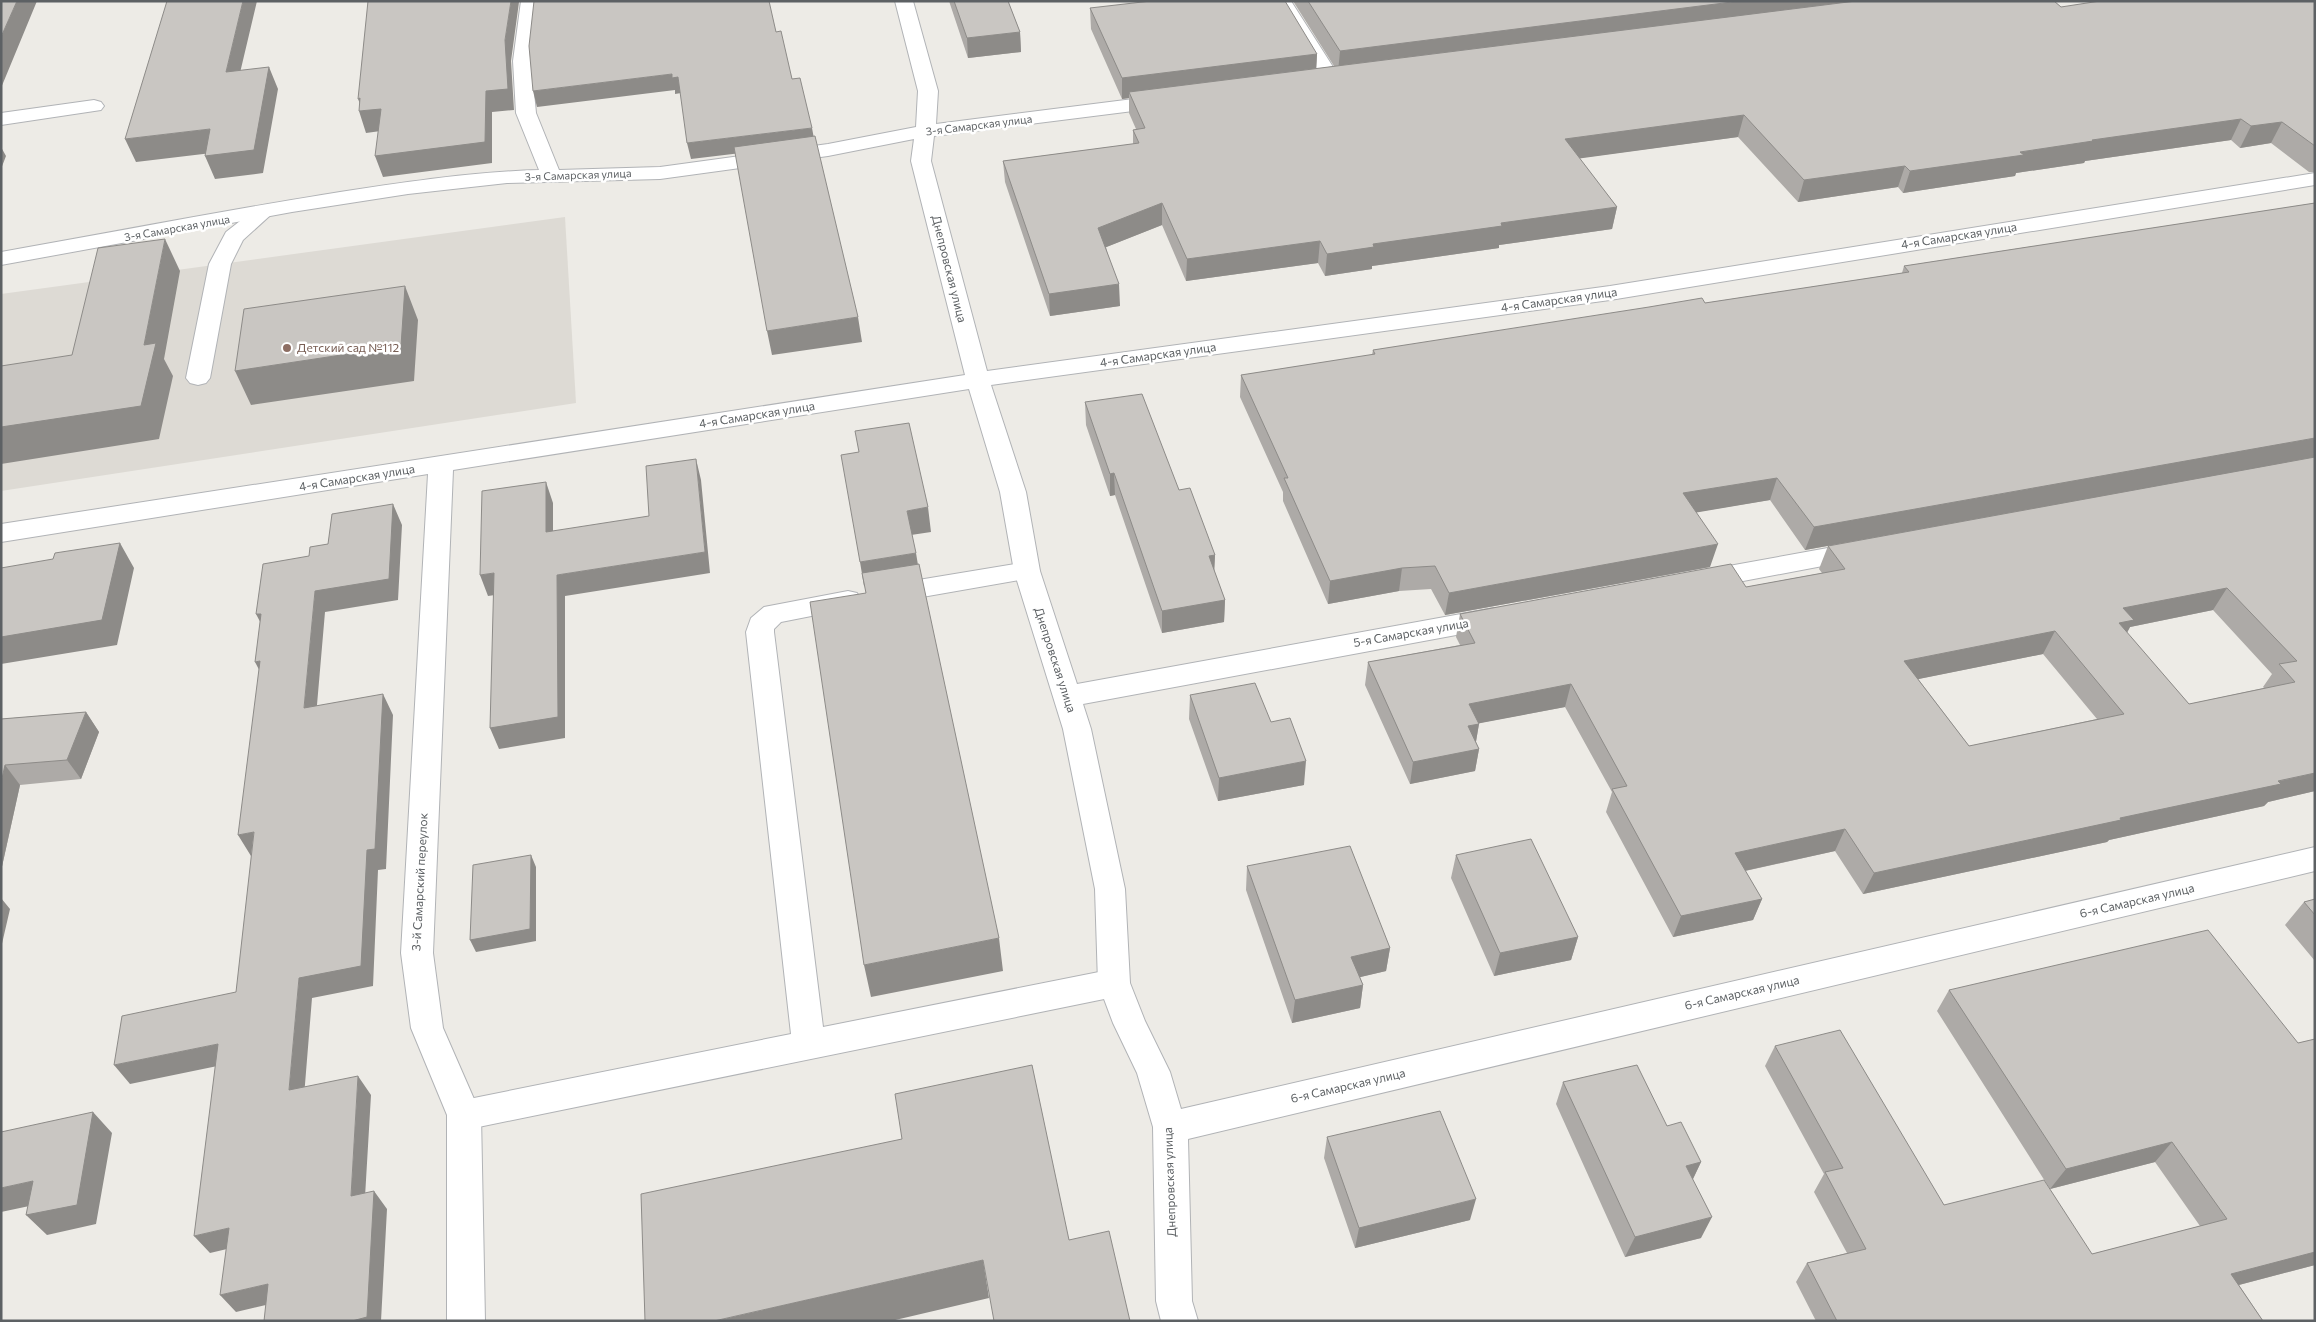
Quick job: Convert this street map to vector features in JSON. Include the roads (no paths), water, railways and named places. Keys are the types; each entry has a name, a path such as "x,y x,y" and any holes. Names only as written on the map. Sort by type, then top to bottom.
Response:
{"street":[{"path":"530,1 522,61 526,113 551,175"},
{"name":"Днепровская улица","path":"904,1 928,91 928,110 922,162 978,380 996,434 1012,492 1027,571 1077,729 1110,889 1114,983 1129,1023 1153,1072 1170,1128 1174,1301 1180,1321"},
{"path":"1282,1 1332,81"},
{"path":"1313,83 1352,78"},
{"name":"3-я Самарская улица","path":"1,259 408,188 507,177 660,173 828,150 924,132 1187,99"},
{"path":"1,119 94,106"},
{"name":"4-я Самарская улица","path":"1,533 441,466 978,380 1610,293 2315,179"},
{"path":"198,378 220,264 234,237 265,212"},
{"name":"3-й Самарский переулок","path":"441,466 416,953 427,1028 464,1115 466,1321"},
{"path":"1677,584 1883,546"},
{"path":"809,1045 760,632 761,626 773,614 783,611 1027,571"},
{"name":"5-я Самарская улица","path":"1068,696 1520,613"},
{"name":"6-я Самарская улица","path":"1170,1128 2315,859"},
{"path":"464,1115 1114,983"}],"place":[{"name":"Детский сад №112","path":"287,348"}]}
